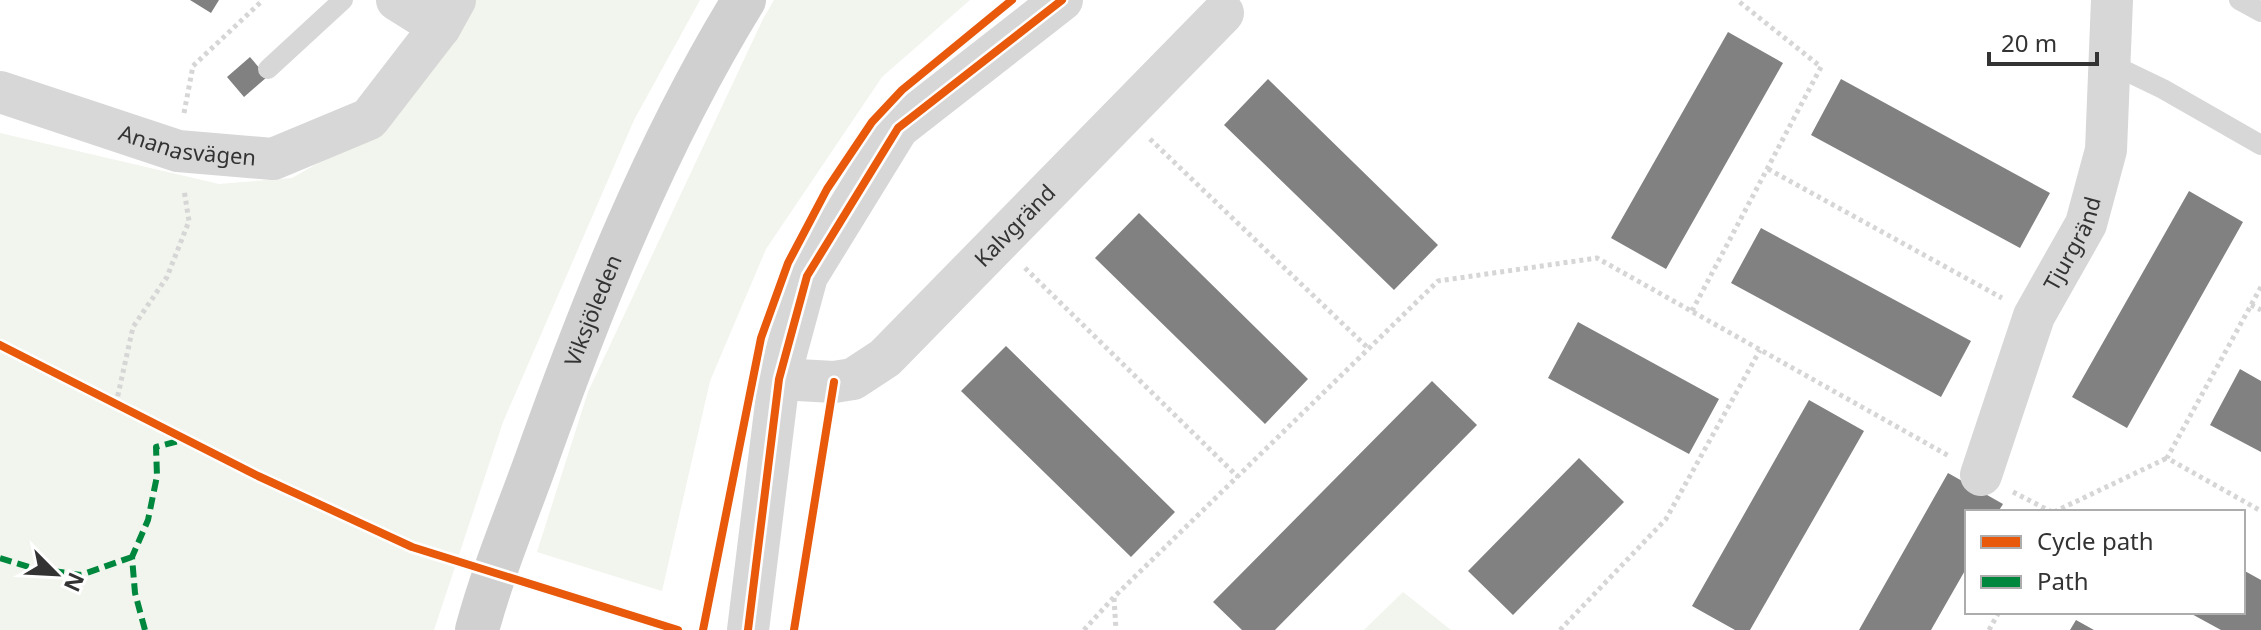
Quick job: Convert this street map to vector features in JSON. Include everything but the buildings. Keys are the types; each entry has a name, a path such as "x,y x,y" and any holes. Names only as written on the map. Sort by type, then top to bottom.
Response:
{"main road":[{"name":"Viksjöleden","path":"477,630 555,407 635,207 699,76 743,2"}],"street":[{"path":"397,0 448,14"},
{"path":"748,630 779,379 807,276 898,128 1062,0"},
{"name":"Tjurgränd","path":"1981,475 2034,316 2086,224 2106,150 2112,0"},
{"name":"Kalvgränd","path":"779,379 834,382 853,379 885,358 1223,13"},
{"name":"Ananasvägen","path":"0,92 178,151 273,159 369,119 448,14"}],"lane":[{"path":"268,69 343,0"},
{"path":"2239,0 2261,12"},
{"path":"2111,64 2163,89 2261,145"}],"path":[{"path":"116,404 133,327 167,277 189,221 178,151 193,66 263,0"},
{"path":"1692,311 1821,67 1737,0"},
{"path":"1124,112 1369,349"},
{"path":"1768,169 2034,316"},
{"path":"999,241 1238,477"},
{"path":"1084,630 1114,597 1438,281 1597,258 1981,475 2049,510"},
{"path":"2057,510 2167,458 2261,287"},
{"path":"2251,305 2261,310"},
{"path":"1560,630 1666,519 1760,350"},
{"path":"103,397 129,410"},
{"path":"2167,458 2261,511"},
{"path":"1114,597 1116,630"}],"shaded area":[{"path":"475,0 700,0 634,120 503,422 434,630 0,630 0,133 219,184 292,178 366,136"},
{"path":"774,0 970,0 882,77 766,249 710,381 662,591 537,552 588,392"},
{"path":"1403,592 1451,630 1364,630"}],"marked path":[{"path":"145,630 135,593 132,557 148,520 157,476 156,447 186,439"},
{"path":"0,558 32,568 81,575 132,557"}],"cycle path":[{"path":"703,630 761,338 788,263 827,189 872,122 902,90 1012,0"},
{"path":"748,630 779,379 807,276 898,128 1062,0"},
{"path":"0,345 258,476 412,547 678,630"},
{"path":"794,630 834,382"}]}
